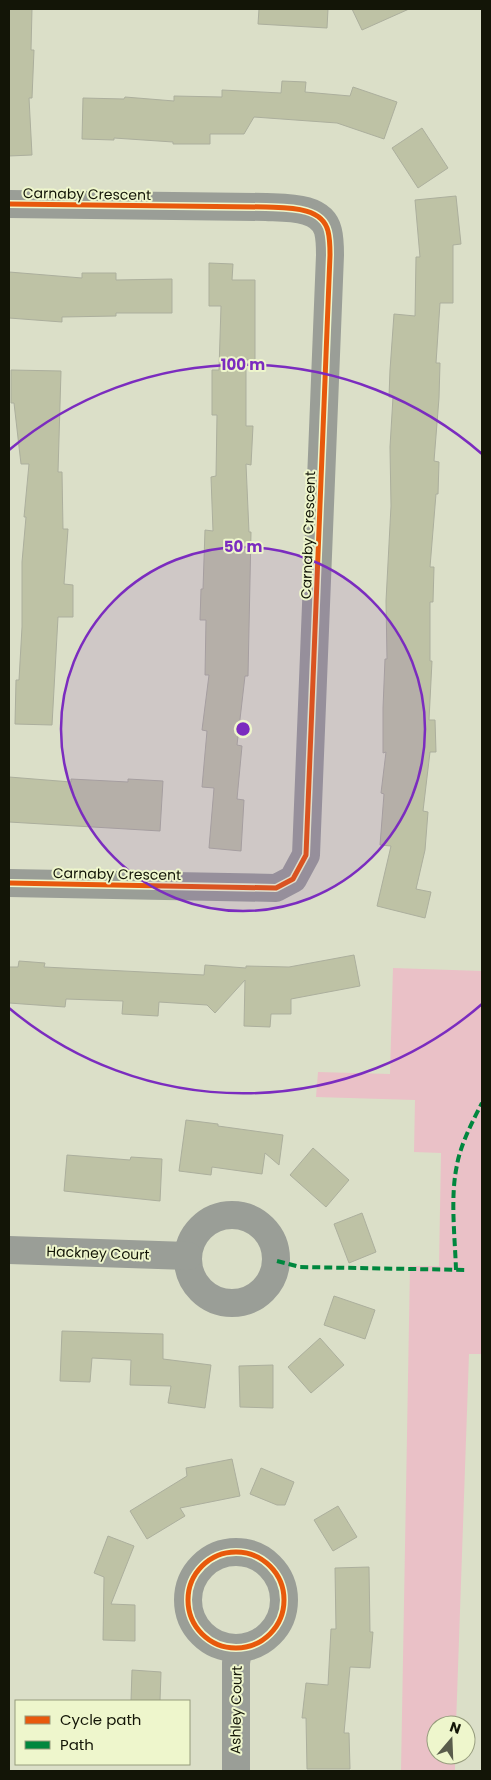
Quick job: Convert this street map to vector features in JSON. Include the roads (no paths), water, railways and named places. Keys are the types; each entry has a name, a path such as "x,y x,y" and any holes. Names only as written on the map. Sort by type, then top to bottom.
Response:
{"street":[{"name":"Carnaby Crescent","path":"9,204 300,209 318,216 328,229 330,255 306,856 293,879 276,888 9,883"},
{"name":"Hackney Court","path":"9,1250 188,1256"},
{"name":"Ashley Court","path":"236,1771 236,1663 238,1649"}]}
